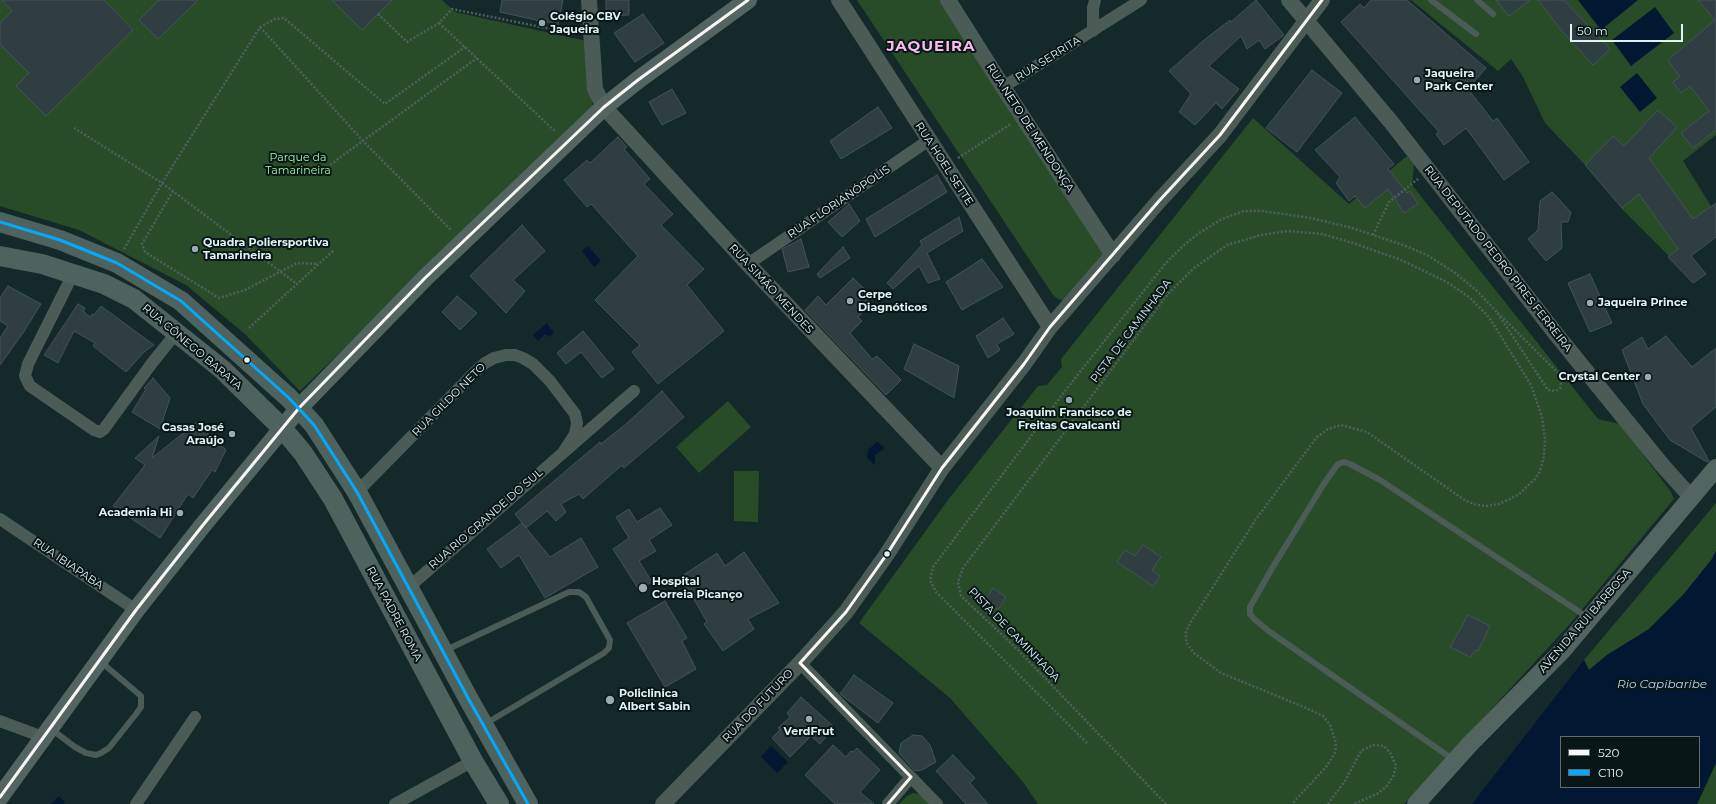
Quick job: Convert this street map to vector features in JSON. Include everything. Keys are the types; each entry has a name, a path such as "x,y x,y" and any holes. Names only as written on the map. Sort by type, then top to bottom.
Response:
{"main road":[{"path":"0,797 136,610 299,408 425,278 604,107 748,0"},
{"path":"0,222 60,240 117,263 181,301 299,408 314,425 357,492 528,804"},
{"name":"RUA CÔNEGO BARATA","path":"0,256 42,264 104,284 134,299 223,370 282,428"},
{"name":"RUA PADRE ROMA","path":"282,428 303,453 333,499 474,762 499,804"},
{"name":"AVENIDA RUI BARBOSA","path":"1416,804 1455,761 1562,652 1716,468"}],"street":[{"name":"RUA SIMÃO MENDES","path":"589,0 595,89 604,107 748,264 942,468"},
{"name":"RUA HOEL SETTE","path":"838,0 1050,327"},
{"name":"RUA NETO DE MENDONÇA","path":"948,0 1003,88 1113,255"},
{"name":"RUA SERRITA","path":"1093,31 1093,8 1095,0"},
{"name":"RUA SERRITA","path":"1003,88 1141,0"},
{"name":"RUA DEPUTADO PEDRO PIRES FERREIRA","path":"1289,0 1391,122 1556,334 1663,466 1691,497"},
{"name":"RUA DO FUTURO","path":"662,804 800,663 846,612 887,554 942,468 1024,364 1050,327 1159,200 1220,135 1322,0"},
{"name":"RUA FLORIANÓPOLIS","path":"748,264 930,140"},
{"path":"73,274 28,364 25,376 30,386 94,430 100,432 104,429 152,363 177,332"},
{"name":"RUA GILDO NETO","path":"357,492 476,371 494,358 515,355 533,364 550,381 570,406 575,414 577,423"},
{"name":"RUA RIO GRANDE DO SUL","path":"409,587 634,391"},
{"name":"RUA RIO GRANDE DO SUL","path":"564,451 575,434 577,423"},
{"name":"RUA IBIAPABA","path":"0,519 136,610"},
{"path":"800,663 937,804"},
{"path":"136,804 195,717"},
{"path":"0,721 47,732"},
{"path":"395,804 474,762"},
{"path":"888,804 911,777"}],"lane":[{"path":"1431,0 1476,34"},
{"path":"1477,0 1493,14"},
{"path":"1455,761 1270,632 1250,614 1250,607 1271,570 1325,482 1338,464 1344,462 1350,464 1380,480 1589,618"},
{"path":"444,651 569,592 579,592 586,597 610,640 609,648 604,654 483,724"},
{"path":"47,732 86,753 96,755 109,748 136,714 141,707 141,696 100,661"}],"path":[{"path":"378,14 407,42 439,23 452,9 591,36"},
{"path":"117,263 162,183 260,27 275,19 284,18 385,104 465,47"},
{"path":"439,23 568,143"},
{"path":"260,27 363,141 464,242"},
{"path":"327,167 477,58"},
{"path":"946,166 1022,116"},
{"path":"74,128 162,183 297,284"},
{"path":"1373,235 1389,202 1429,170"},
{"path":"173,191 142,244 145,252 219,298 245,290 297,263 318,264"},
{"path":"1087,743 936,592 930,580 933,567 1060,398 1165,264 1199,233 1231,215 1244,211 1262,211 1311,218 1373,235 1427,255 1449,269 1477,291 1496,310 1560,375 1560,388 1556,391 1548,390 1496,310"},
{"name":"PISTA DE CAMINHADA","path":"1166,804 1016,648 961,596 958,582 963,568 1168,294 1194,268 1227,245 1261,235 1288,231 1322,234 1401,260 1447,282 1469,297 1489,317 1531,385 1542,416 1545,439 1544,456 1540,471 1535,479 1518,496 1499,504 1482,506 1466,501 1367,432 1342,425 1328,429 1317,437 1256,519 1192,620 1186,631 1186,642 1194,653 1221,673 1323,716 1330,725 1336,743 1335,753 1326,768 1292,804"},
{"path":"249,328 334,250"},
{"path":"1328,804 1345,781 1361,751 1373,745 1384,746 1391,754 1396,766 1393,777 1386,787 1377,794 1354,804"}],"green space":[{"name":"Parque da Tamarineira","path":"0,0 442,0 455,12 586,41 593,108 300,391 246,335 186,285 79,230 0,206"},
{"path":"857,0 942,0 1103,253 1103,257 1066,301 1058,299 1053,295"},
{"path":"1411,0 1716,0 1716,135 1683,161 1716,214 1670,257 1622,209 1610,191 1545,123 1523,77 1511,59 1498,71"},
{"path":"1253,118 1349,204 1407,156 1414,164 1412,185 1598,419 1620,424 1671,492 1674,499 1569,625 1404,804 1038,804 1023,782 950,698 859,623 948,500 1038,386 1047,385 1062,367 1061,359"},
{"path":"728,401 751,427 699,473 676,447"},
{"path":"734,471 759,471 758,522 734,521"},
{"path":"1716,503 1716,551 1712,559 1683,595 1649,629 1607,655 1589,670 1584,660"},
{"path":"1716,763 1716,804 1697,804"},
{"path":"913,793 920,794 932,804 899,804 907,796"}],"water":[{"path":"1578,0 1638,0 1601,30"},
{"path":"1655,7 1674,33 1631,66 1612,40"},
{"path":"1637,73 1657,98 1640,112 1620,87"},
{"path":"588,246 601,261 594,267 582,251"},
{"path":"547,323 554,333 549,337 545,334 538,341 533,335"},
{"path":"877,442 885,448 875,455 875,465 867,458 868,450"},
{"name":"Rio Capibaribe","path":"1716,551 1716,763 1697,804 1472,804 1584,660 1589,670 1607,655 1649,629 1683,595 1712,559"},
{"path":"771,746 788,762 777,773 761,757"},
{"path":"59,796 65,802 64,804 51,804"}],"building":[{"path":"2,0 104,0 133,30 46,116 16,86 29,73 0,44 0,23 12,11"},
{"path":"159,0 198,0 158,39 139,20"},
{"path":"332,0 392,0 362,30"},
{"path":"502,0 563,0 558,25 500,12"},
{"path":"606,0 629,0 629,15 606,16"},
{"path":"1256,0 1284,35 1265,49 1259,40 1247,49 1241,36 1209,66 1239,89 1222,109 1216,103 1195,125 1179,112 1191,94 1169,71 1204,40 1230,20 1231,22"},
{"path":"1371,0 1407,0 1486,68 1468,89 1493,121 1497,118 1529,162 1504,180 1466,128 1444,145 1436,134 1439,132 1341,22 1360,4 1364,8"},
{"path":"1496,0 1530,0 1509,16"},
{"path":"1538,0 1564,0 1610,49 1593,65 1562,31"},
{"path":"1698,0 1716,0 1716,130 1693,148 1681,133 1709,111 1690,86 1681,93 1673,82 1680,77 1668,60 1715,20"},
{"path":"643,14 664,43 635,62 614,33"},
{"path":"1312,70 1342,93 1297,152 1266,128"},
{"path":"672,89 686,113 662,125 649,102"},
{"path":"878,107 892,128 841,159 830,141"},
{"path":"1658,110 1677,127 1649,158 1693,219 1716,203 1716,237 1691,256 1706,274 1693,283 1668,257 1678,249 1639,194 1622,208 1585,165 1613,136 1624,146"},
{"path":"1355,117 1394,164 1388,169 1407,193 1410,191 1418,204 1404,213 1388,189 1365,208 1355,196 1349,201 1336,183 1340,177 1315,150"},
{"path":"618,137 627,147 624,149 650,179 644,184 673,214 661,225 704,269 687,285 724,331 658,384 632,352 640,345 595,300 638,256 591,204 587,207 564,180 587,160 590,163"},
{"path":"937,175 947,192 875,237 866,219"},
{"path":"1552,192 1571,212 1568,222 1561,222 1562,248 1546,261 1528,239 1538,230 1540,201"},
{"path":"849,204 860,221 842,237 828,222"},
{"path":"959,217 963,231 927,253 940,279 928,283 919,266 893,289 887,283 922,245 920,241"},
{"path":"522,225 545,251 513,280 525,291 506,313 470,276"},
{"path":"801,239 809,267 788,272 782,249"},
{"path":"843,247 850,258 820,278 817,274"},
{"path":"982,259 1003,287 962,310 946,282"},
{"name":"Jaqueira Prince","path":"1590,274 1612,323 1590,332 1568,283"},
{"path":"853,278 870,294 866,298 871,303 858,317 862,321 850,333 872,359 877,356 901,380 886,395 805,310 818,296 826,305"},
{"path":"8,286 41,304 23,333 0,365 0,338 8,326 0,321 0,298"},
{"path":"457,296 477,313 460,330 442,312"},
{"path":"78,304 85,308 83,311 90,317 92,314 94,315 101,306 154,345 144,352 126,372 93,346 95,343 74,331 58,363 44,355"},
{"path":"1003,318 1014,334 997,344 1000,350 988,358 976,336"},
{"path":"583,331 614,369 602,378 581,352 566,364 557,353"},
{"path":"1666,336 1692,367 1716,348 1716,407 1691,428 1709,461 1707,462 1670,440 1643,404 1622,350 1642,337 1648,349"},
{"path":"914,344 959,366 954,398 904,369"},
{"path":"153,378 170,398 160,429 132,412 146,389 144,388"},
{"path":"662,391 684,417 624,468 622,465 583,499 579,494 561,504 566,512 556,521 547,511 526,528 515,514 600,442 601,444 626,424"},
{"path":"196,423 226,450 215,472 212,470 193,498 188,494 160,538 113,506 145,465 135,458 159,436 152,458"},
{"path":"660,508 672,525 649,540 656,551 639,561 652,582 639,590 613,549 629,538 616,517 629,509 637,522"},
{"path":"522,523 550,557 581,538 598,567 545,598 519,555 501,568 487,549"},
{"path":"1143,545 1161,557 1152,570 1160,576 1153,586 1117,562 1125,550 1135,556"},
{"path":"744,552 779,603 748,619 754,629 723,651 704,624 707,622 689,591 679,578 717,553 725,566"},
{"path":"993,588 1006,597 998,610 985,601"},
{"path":"665,601 687,638 682,641 696,669 665,687 627,623"},
{"path":"1468,615 1490,626 1478,651 1476,650 1470,657 1450,647"},
{"path":"854,675 893,703 878,723 840,694"},
{"path":"801,697 834,727 820,744 811,736 790,757 772,738 780,730 778,728 790,717 787,713"},
{"path":"913,735 922,736 930,745 936,762 922,770 915,771 899,753 901,743"},
{"path":"833,745 846,757 851,751 853,752 857,748 880,770 860,792 874,804 835,804 805,775"},
{"path":"953,755 975,778 970,783 988,804 966,804 936,771"}],"transit line":[{"name":"520","path":"0,797 136,610 203,525 299,408 425,278 604,107 638,80 748,0"},
{"name":"520","path":"888,804 911,777 800,663 846,612 887,554 942,468 1024,364 1050,327 1159,201 1220,135 1322,0"},
{"name":"C110","path":"0,222 60,240 117,263 181,301 289,398 314,425 357,492 468,698 528,804"}],"place":[{"name":"Colégio CBV Jaqueira","path":"542,23"},
{"name":"Jaqueira Park Center","path":"1417,80"},
{"name":"Quadra Poliersportiva Tamarineira","path":"195,249"},
{"name":"Cerpe Diagnóticos","path":"850,301"},
{"name":"Jaqueira Prince","path":"1590,303"},
{"name":"Crystal Center","path":"1648,377"},
{"name":"Joaquim Francisco de Freitas Cavalcanti","path":"1069,400"},
{"name":"Casas José Araújo","path":"232,434"},
{"name":"Academia Hi","path":"180,513"},
{"name":"Hospital Correia Picanço","path":"643,588"},
{"name":"Policlinica Albert Sabin","path":"610,700"},
{"name":"VerdFrut","path":"809,719"}],"district":[{"name":"JAQUEIRA","path":"931,47"}]}
